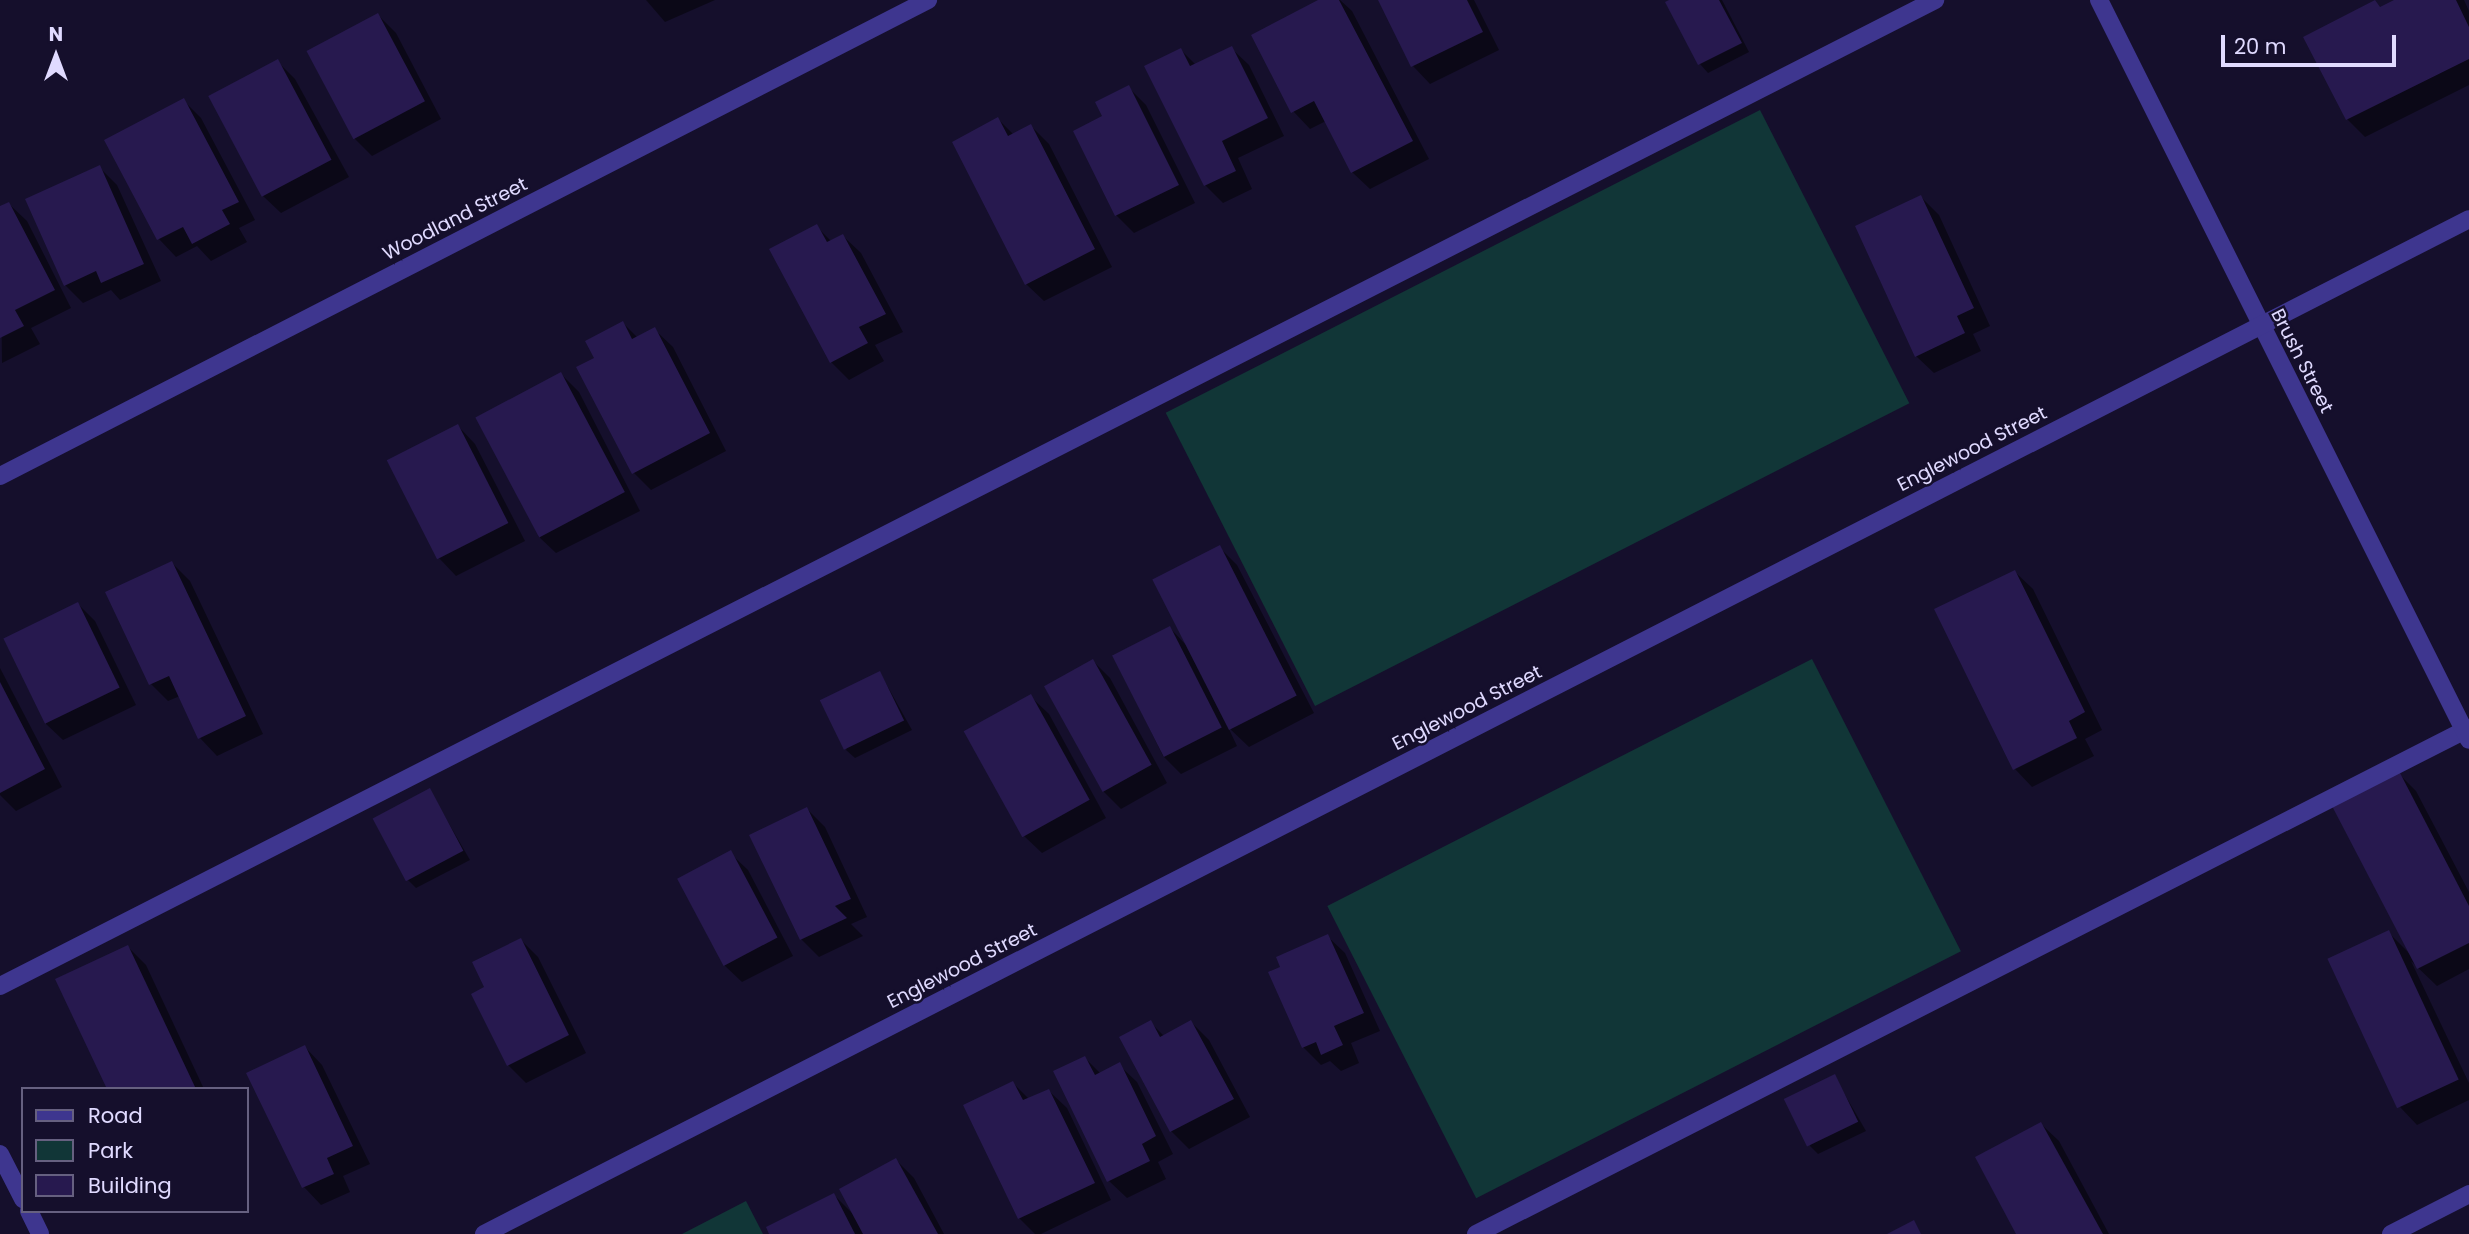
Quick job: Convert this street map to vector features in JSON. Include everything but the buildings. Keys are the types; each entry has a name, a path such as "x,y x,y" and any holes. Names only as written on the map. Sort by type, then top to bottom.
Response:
{"street":[{"name":"Woodland Street","path":"0,476 928,0"},
{"path":"0,986 1935,0"},
{"name":"Brush Street","path":"2099,0 2467,733"},
{"name":"Englewood Street","path":"484,1234 2469,219"},
{"path":"1476,1234 2467,733"},
{"path":"0,1154 21,1195"},
{"path":"2391,1234 2469,1194"},
{"path":"30,1213 40,1234"}],"green space":[{"path":"1760,110 1909,403 1315,706 1166,413"},
{"path":"1812,659 1961,951 1476,1198 1327,906"},
{"path":"746,1201 763,1234 682,1234"}]}
